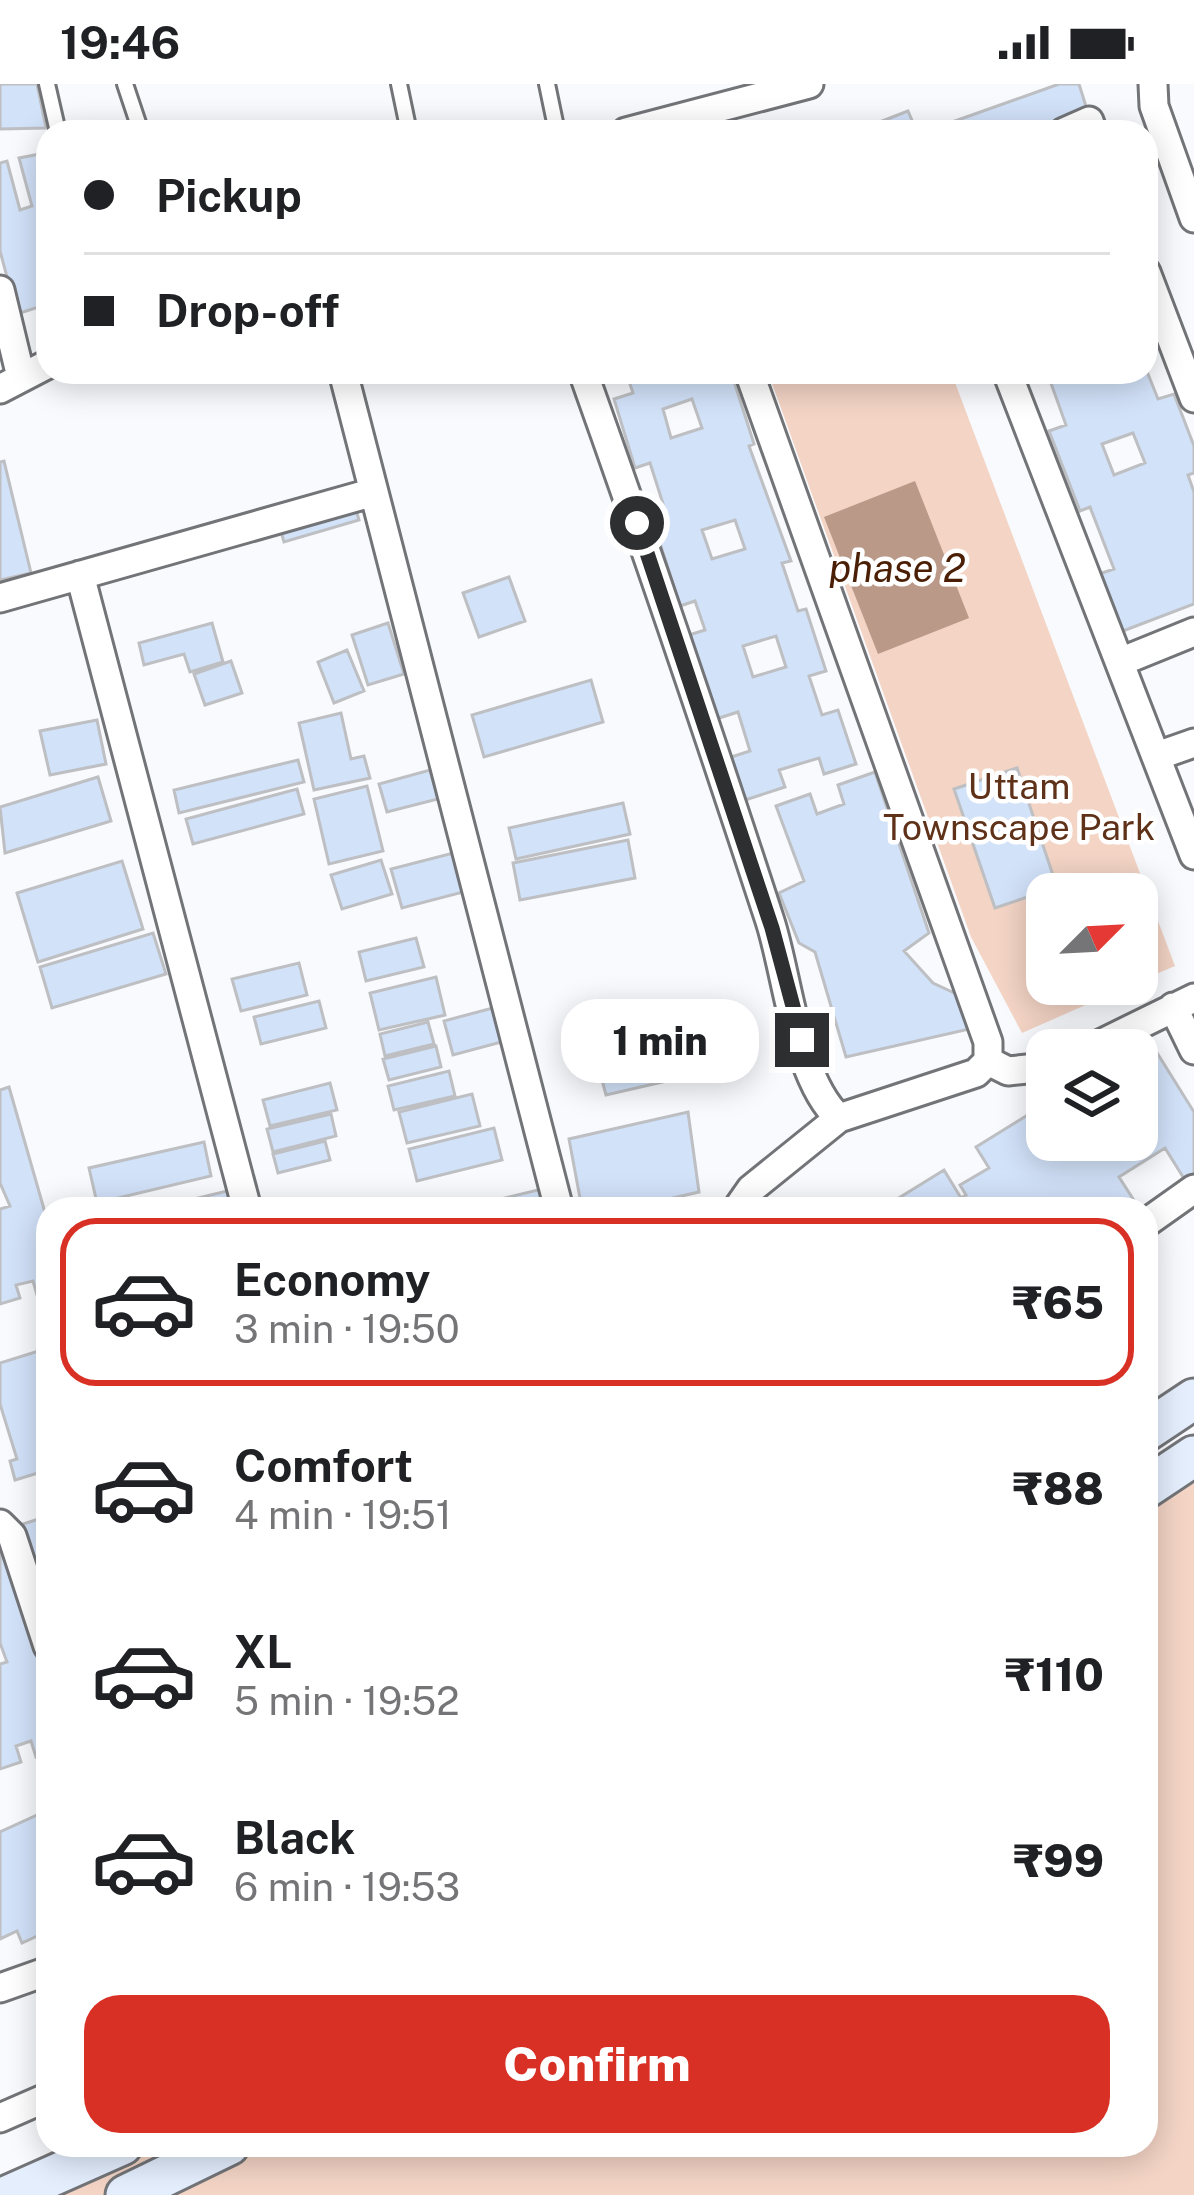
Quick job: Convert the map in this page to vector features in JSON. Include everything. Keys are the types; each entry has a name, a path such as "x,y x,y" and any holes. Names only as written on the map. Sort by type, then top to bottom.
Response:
{"street":[{"path":"672,120 809,84"},
{"path":"1153,84 1154,106 1194,218"},
{"path":"0,290 11,383"},
{"path":"1158,304 1194,398"},
{"path":"346,384 556,1197"},
{"path":"587,384 772,928 812,1077 824,1104 839,1118"},
{"path":"745,1197 839,1118 976,1073 988,1061 988,1042 753,384"},
{"path":"1012,384 1157,757 1184,795 1194,855"},
{"path":"0,598 374,492"},
{"path":"80,575 244,1197"},
{"path":"1120,662 1194,632"},
{"path":"1157,757 1194,743"},
{"path":"1131,1029 1184,1003 1194,1050"},
{"path":"988,1061 1009,1071 1026,1069"},
{"path":"1158,1214 1194,1189"},
{"path":"1158,1422 1194,1399"},
{"path":"1158,1480 1194,1456"},
{"path":"0,1524 12,1536 36,1609"},
{"path":"0,1988 36,1975"},
{"path":"0,2118 36,2102"},
{"path":"9,2195 95,2157"},
{"path":"126,2195 204,2157"}],"lane":[{"path":"47,84 55,120"},
{"path":"125,84 137,120"},
{"path":"399,84 406,120"},
{"path":"547,84 554,120"}],"green space":[{"name":"Uttam Townscape Park","path":"772,384 956,384 1140,873 1026,873 1026,1005 1085,1005 1022,1033 971,937"},
{"name":"Uttam Townscape Park","path":"1158,921 1175,966 1158,973"},
{"path":"1194,1437 1194,2195 0,2195 0,2178 40,2157 1158,2157 1158,1463"}],"water":[{"name":"phase 2","path":"915,481 969,618 878,654 824,517"}],"building":[{"path":"0,84 37,84 44,120 36,120 36,128 0,129"},
{"path":"1059,84 1079,84 1090,119 1087,120 958,120"},
{"path":"908,111 912,120 885,120"},
{"path":"36,155 36,308 17,314 0,251 0,163 7,161 20,210 32,206 19,158"},
{"path":"630,384 735,384 754,444 749,446 791,561 782,563 798,611 806,609 826,671 809,676 822,715 838,710 856,764 824,774 819,758 779,770 785,787 742,801 728,758 750,751 738,712 716,719 689,635 705,630 695,601 680,606 652,518 666,513 650,463 635,468 614,399 633,393","holes":["692,399 702,428 671,438 663,409","735,520 745,549 712,559 702,530","776,636 786,667 753,677 743,646"]},
{"path":"1051,384 1152,384 1158,399 1174,394 1194,446 1194,473 1188,475 1194,492 1194,604 1115,634 1093,576 1114,569 1090,507 1080,511 1049,431 1066,425","holes":["1133,433 1145,463 1114,475 1102,444"]},
{"path":"4,461 31,573 0,580 0,462"},
{"path":"353,499 359,520 284,542 278,522"},
{"path":"509,577 525,621 479,637 463,593"},
{"path":"212,623 223,662 190,672 184,654 144,665 139,643"},
{"path":"388,623 404,674 368,685 352,635"},
{"path":"347,650 364,691 334,703 318,662"},
{"path":"231,661 242,693 205,705 194,674"},
{"path":"591,680 603,722 484,757 472,715"},
{"path":"341,713 351,759 364,756 370,778 314,790 299,723"},
{"path":"97,720 106,764 50,775 40,731"},
{"path":"298,760 304,782 179,813 174,790"},
{"path":"1017,768 1052,873 1026,873 1026,898 995,908 954,789"},
{"path":"430,770 438,799 387,812 379,784"},
{"path":"875,772 929,933 904,951 933,983 963,997 974,1028 846,1057 815,952 799,943 779,893 804,881 776,806 810,794 817,814 844,804 838,785"},
{"path":"98,777 111,821 5,853 0,807"},
{"path":"367,786 383,851 329,864 314,799"},
{"path":"297,789 304,814 193,844 186,819"},
{"path":"623,803 630,834 516,859 509,828"},
{"path":"628,840 635,878 520,900 513,863"},
{"path":"461,851 471,890 402,908 391,869"},
{"path":"381,860 392,894 342,909 331,875"},
{"path":"122,861 143,929 38,962 17,893"},
{"path":"153,933 166,974 52,1008 40,967"},
{"path":"416,938 424,967 366,981 359,952"},
{"path":"299,963 307,995 241,1011 232,979"},
{"path":"436,977 445,1015 379,1030 370,993"},
{"path":"319,1001 326,1028 261,1044 254,1017"},
{"path":"500,1006 509,1040 453,1055 444,1021"},
{"path":"428,1022 434,1044 385,1056 380,1034"},
{"path":"690,1040 697,1074 606,1095 597,1061"},
{"path":"436,1046 441,1067 389,1080 383,1059"},
{"path":"1158,1054 1194,1112 1194,1181 1188,1185 1165,1148 1158,1152"},
{"path":"449,1071 455,1096 394,1110 388,1086"},
{"path":"330,1083 337,1110 270,1126 263,1100"},
{"path":"9,1087 41,1197 36,1197 36,1292 33,1281 16,1285 20,1298 0,1304 0,1209 10,1206 0,1183 0,1090"},
{"path":"472,1094 480,1126 407,1143 399,1112"},
{"path":"688,1112 699,1192 677,1197 580,1197 569,1139"},
{"path":"331,1114 336,1136 273,1152 267,1129"},
{"path":"1026,1116 1026,1161 1144,1161 1119,1177 1132,1197 963,1197 966,1195 960,1185 989,1168 976,1147"},
{"path":"494,1128 502,1160 417,1181 409,1149"},
{"path":"325,1141 330,1160 278,1173 273,1154"},
{"path":"204,1142 211,1176 122,1197 96,1197 89,1168"},
{"path":"944,1170 960,1197 900,1197"},
{"path":"546,1188 548,1197 509,1197"},
{"path":"36,1352 36,1474 15,1480 10,1461 17,1459 0,1404 0,1363"},
{"path":"36,1520 36,1565 23,1524"},
{"path":"0,1543 36,1654 36,1757 31,1741 16,1746 21,1762 0,1769 0,1664 7,1662 0,1643"},
{"path":"36,1816 36,1937 22,1943 17,1931 0,1939 0,1832"}],"route":[{"path":"637,523 772,928 802,1040"}]}
